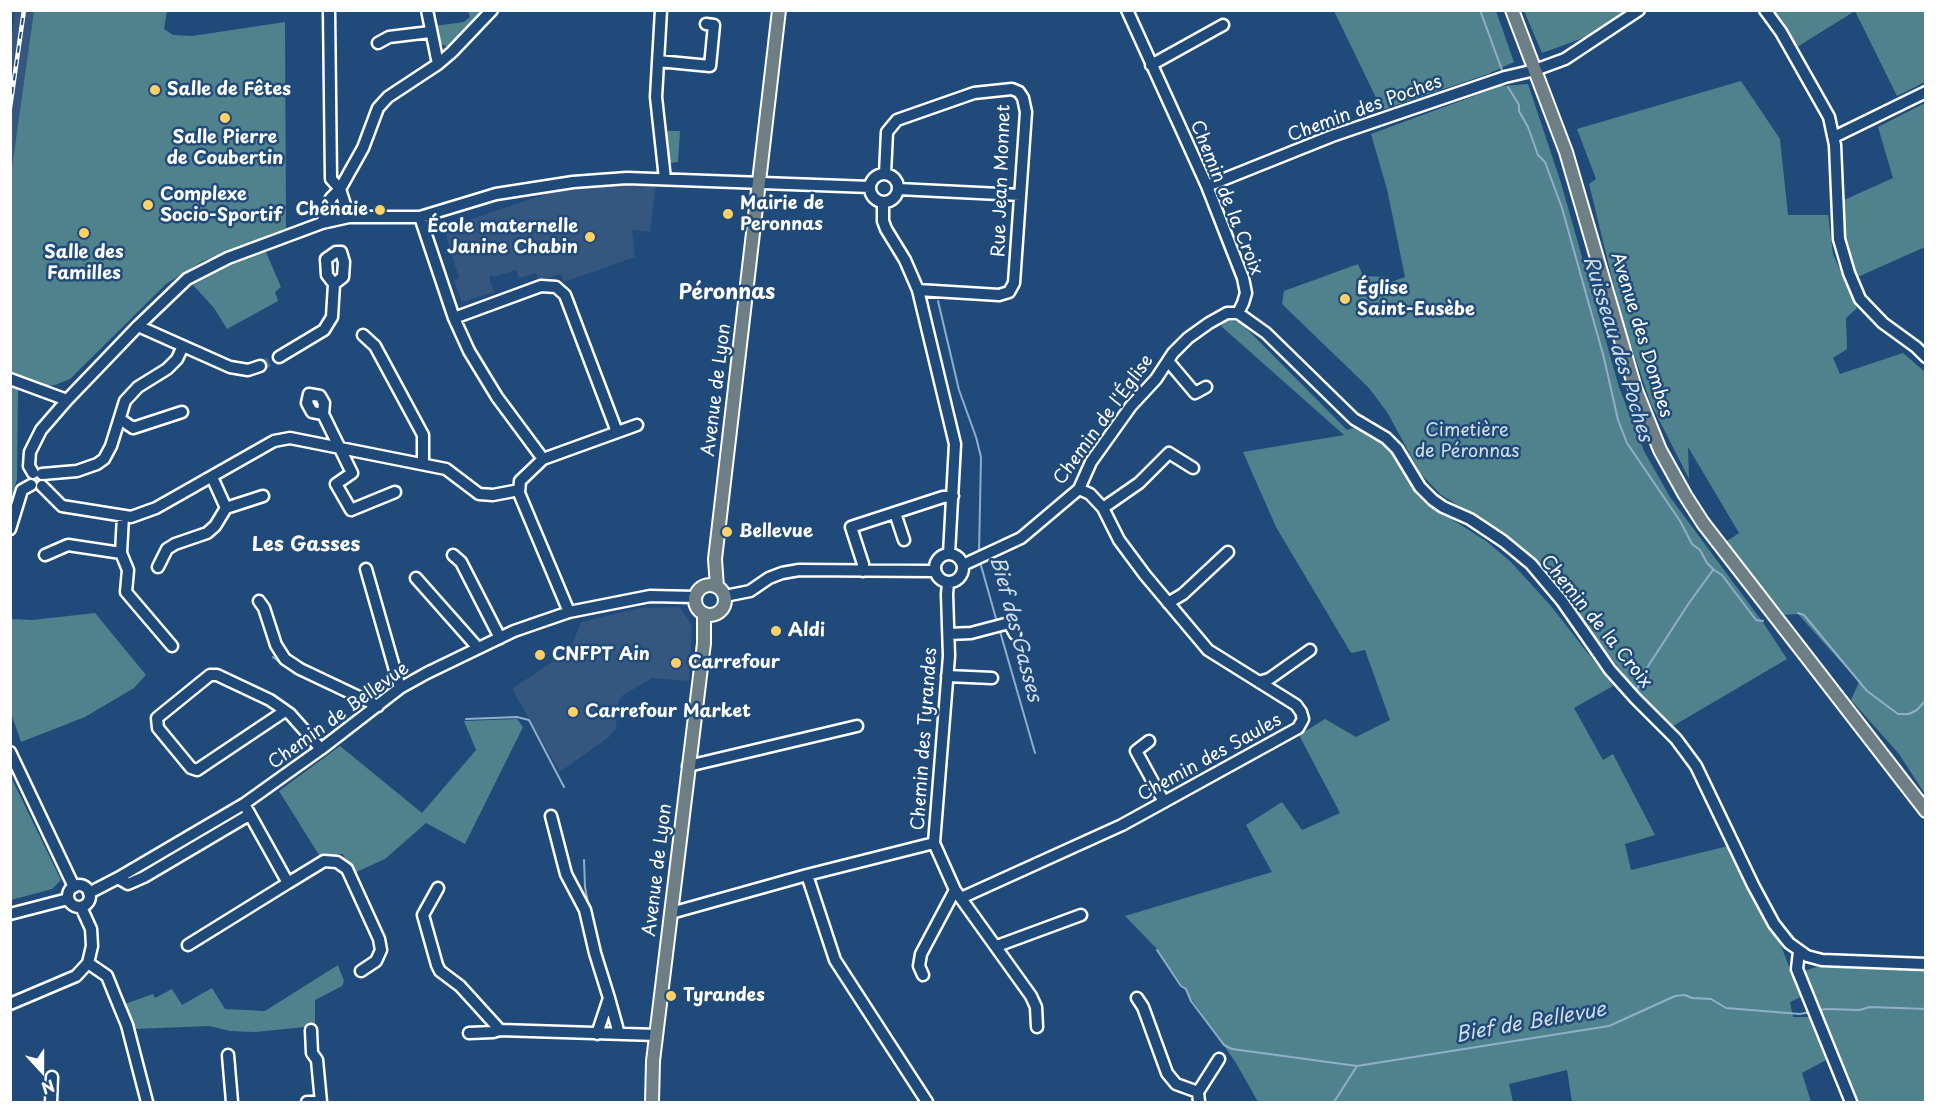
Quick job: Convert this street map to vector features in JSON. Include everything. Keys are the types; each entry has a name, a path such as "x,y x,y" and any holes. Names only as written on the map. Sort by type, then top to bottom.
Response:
{"main road":[{"name":"Avenue de Lyon","path":"717,590 710,573 715,559 779,10"},
{"name":"Avenue des Dombes","path":"1512,10 1566,152 1635,388 1660,450 1709,532 1926,811"},
{"path":"700,589 717,590 724,607 710,614 696,605 695,597 700,589"},
{"name":"Avenue de Lyon","path":"652,1102 656,1035 688,766 710,614"}],"street":[{"path":"329,10 331,179 340,189 349,217"},
{"path":"427,10 438,64"},
{"path":"321,223 331,198 340,189 363,148 378,108 388,97 438,64 492,10"},
{"path":"661,10 656,97 665,179"},
{"name":"Chemin de la Croix","path":"1126,10 1208,186 1243,278 1246,292 1238,313 1266,333 1354,419 1386,438 1397,449 1420,487 1433,500 1470,519 1503,540 1531,564 1562,601 1610,670 1676,739 1696,766 1753,885 1774,924 1789,943 1799,951 1822,960 1926,964"},
{"name":"Chemin des Poches","path":"1208,186 1332,136 1564,59 1639,10"},
{"path":"1765,10 1781,32 1829,117 1834,137 1839,239 1860,299 1883,323 1926,357"},
{"path":"658,61 710,66 714,25 706,24"},
{"path":"1151,65 1223,25"},
{"path":"378,43 389,37 430,32"},
{"name":"Rue Jean Monnet","path":"885,174 887,132 897,120 974,93 1012,89 1019,92 1023,98 1026,112 1014,283 1009,292 999,296 918,291"},
{"path":"1834,137 1926,92"},
{"path":"885,174 893,177 898,189 893,199 883,202 873,197 870,187 877,176 885,174"},
{"path":"38,473 29,466 30,452 41,430 138,326 187,279 228,258 321,223 349,217 420,217 496,194 573,182 627,178 870,187"},
{"path":"898,189 1020,195"},
{"path":"883,202 883,221 886,229 905,260 918,291 955,444 949,554"},
{"path":"420,217 454,318 482,375 543,459"},
{"path":"279,357 324,330 332,316 334,284"},
{"path":"454,318 541,286 556,287 565,295 617,432"},
{"name":"Chemin de l'Église","path":"963,565 1021,538 1078,489 1091,462 1131,406 1156,379 1188,338 1227,313 1238,313"},
{"path":"138,326 230,367 248,370 260,366"},
{"path":"363,335 375,346 423,435 423,464"},
{"path":"183,346 177,359 167,369 138,387 126,401 111,446 104,459 77,471 38,473 30,477 36,485 62,506 131,517 156,508 274,441 290,438 446,468 479,494 493,495 519,490"},
{"path":"1168,362 1195,393 1206,387"},
{"path":"10,379 67,400"},
{"path":"120,419 133,428 182,412"},
{"path":"323,414 352,473 336,484 351,510 395,492"},
{"path":"569,612 519,490 520,481 543,459 637,425"},
{"path":"1103,508 1139,483 1169,453 1193,468"},
{"path":"212,477 226,508"},
{"path":"10,529 22,490 36,485"},
{"name":"Chemin des Saules","path":"958,894 1122,825 1298,728 1303,719 1296,705 1208,650 1119,540 1103,508 1090,494 1078,489"},
{"path":"158,567 167,549 207,533 215,526 226,508 263,496"},
{"path":"863,571 863,564 851,527 953,496"},
{"path":"895,513 904,540"},
{"path":"123,516 121,553 128,570 126,592 172,646"},
{"path":"45,555 68,545 121,553"},
{"path":"1168,603 1183,594 1228,552"},
{"path":"949,554 958,557 963,565 960,577 948,583 939,579 934,571 938,559 949,554"},
{"path":"453,555 461,562 500,638"},
{"path":"366,569 400,688"},
{"path":"717,590 750,591 769,578 799,570 934,571"},
{"path":"416,578 478,648"},
{"name":"Chemin des Tyrandes","path":"671,913 934,843 947,676 948,583"},
{"name":"Chemin de Bellevue","path":"89,892 246,809 400,688 478,648 569,612 650,596 695,597"},
{"path":"259,601 264,608 276,645 285,659 300,669 378,706"},
{"path":"949,634 971,633 1009,623 1015,634"},
{"path":"1259,682 1269,679 1310,650"},
{"path":"285,711 197,770 191,768 158,728 157,718 210,675 217,675 260,695 285,711 321,749"},
{"path":"947,676 992,678"},
{"path":"688,766 856,726"},
{"path":"1149,741 1136,751 1164,802"},
{"path":"10,752 74,887"},
{"path":"246,809 288,883"},
{"path":"551,816 566,874 585,910 619,1034"},
{"path":"934,843 958,894 1031,996 1036,1007 1038,1028"},
{"path":"188,945 324,861 337,862 347,869 379,939 381,950 376,961 361,971"},
{"path":"807,875 835,960 927,1102"},
{"path":"74,887 85,887 89,892 88,902 81,907 75,906 69,899 69,893 74,887"},
{"path":"438,888 423,915 437,965 440,971 460,987 500,1030"},
{"path":"923,975 920,966 921,954 958,894"},
{"path":"10,914 69,899"},
{"path":"10,1004 76,976 88,963 92,946 91,929 81,907"},
{"path":"996,946 1081,915"},
{"path":"1799,951 1797,969 1851,1102"},
{"path":"88,963 106,976 115,996 126,1025 147,1102"},
{"path":"597,1034 609,998"},
{"path":"1137,998 1143,1007 1167,1073 1176,1084 1199,1097 1219,1059"},
{"path":"307,1102 321,1102 316,1060 312,1053 311,1030"},
{"path":"469,1033 500,1030 656,1035"},
{"path":"228,1055 232,1102"},
{"path":"51,1102 52,1077"}],"shaded area":[{"path":"15,11 34,11 11,182 10,48"},
{"path":"617,185 656,185 650,232 632,230 635,257 564,282 561,274 539,281 536,273 519,278 516,270 494,277 492,275 489,277 494,292 462,302 454,280 459,278 444,230 558,190"},
{"path":"680,607 692,626 689,681 652,678 623,695 618,702 616,728 609,737 560,772 512,689 570,650 581,622 641,608"}],"green space":[{"name":"Complexe Socio-Sportif","path":"34,11 167,11 164,29 173,35 192,36 285,22 286,228 203,261 166,284 70,379 45,386 11,374 10,182"},
{"path":"468,11 484,11 449,47 437,43 434,26 464,22 470,17"},
{"path":"1334,11 1496,11 1514,62 1488,74 1382,110"},
{"path":"1524,11 1625,11 1586,37 1542,53"},
{"path":"1769,11 1855,11 1797,47"},
{"path":"1855,11 1925,11 1925,82 1897,96"},
{"path":"1741,81 1780,139 1788,215 1828,215 1833,254 1857,308 1846,318 1847,349 1833,358 1840,374 1903,353 1925,372 1925,794 1899,754 1851,700 1859,682 1798,614 1785,615 1751,575 1727,541 1739,533 1688,447 1689,479 1651,404 1622,319 1589,184 1596,179 1577,129"},
{"name":"Cimetière de Péronnas","path":"1528,84 1561,183 1619,387 1644,451 1670,497 1764,624 1787,659 1673,726 1634,688 1561,592 1517,547 1492,527 1440,494 1421,474 1387,412 1369,388 1282,304 1284,291 1358,264 1363,276 1390,277 1391,282 1405,277 1387,189 1371,134 1501,86"},
{"path":"1925,103 1925,247 1853,279 1842,237 1842,201 1893,178 1878,127"},
{"path":"665,131 680,131 678,162 670,163"},
{"path":"266,252 281,287 275,292 278,301 227,329 214,308 193,285 231,265"},
{"path":"1226,320 1240,322 1347,430 1356,427 1385,446 1401,465 1406,477 1423,501 1486,541 1510,561 1551,606 1613,686 1574,708 1603,760 1613,754 1655,835 1625,844 1631,870 1728,846 1781,946 1801,997 1790,1002 1793,1017 1809,1017 1826,1060 1802,1073 1811,1102 1572,1102 1567,1070 1509,1084 1513,1102 1258,1102 1236,1063 1156,948 1125,916 1272,872 1246,825 1282,802 1302,830 1340,813 1299,735 1325,719 1356,737 1390,720 1365,650 1351,653 1276,527 1243,452 1344,435 1221,326"},
{"path":"11,384 18,387 17,479 11,501"},
{"path":"95,613 146,675 134,688 85,717 21,742 11,713 11,619 32,620"},
{"path":"517,719 523,727 465,844 426,823 385,859 352,874 343,854 319,855 279,791 340,746 422,813 476,750 464,721"},
{"path":"10,775 61,880 52,889 11,900"},
{"path":"338,965 344,981 342,986 315,1000 315,1026 255,1032 230,1031 209,1026 135,1029 125,1004 153,994 155,998 172,989 182,1005 212,988 225,1009 265,1011"},
{"path":"1816,967 1925,971 1925,1102 1858,1102 1804,977 1807,970"}],"waterway":[{"name":"Ruisseau des Poches","path":"1480,10 1502,70"},
{"name":"Ruisseau des Poches","path":"1508,87 1519,105 1519,111 1528,127 1538,155 1545,162 1562,208 1604,358 1618,420 1627,443 1680,521 1692,544 1700,550 1707,563 1722,575 1756,620 1763,621"},
{"name":"Bief des Gasses","path":"938,301 959,390 981,457 979,553"},
{"name":"Bief des Gasses","path":"980,562 997,622"},
{"path":"1637,689 1643,674 1713,570"},
{"name":"Ruisseau des Poches","path":"1798,613 1804,615 1867,691 1898,714 1909,714 1917,710 1926,700"},
{"name":"Bief des Gasses","path":"999,628 1035,753"},
{"name":"Bief de Bellevue","path":"273,657 294,673 339,693"},
{"name":"Bief de Bellevue","path":"466,719 517,717 529,720 564,787"},
{"name":"Bief de Bellevue","path":"584,860 585,887 589,908"},
{"name":"Bief des Gasses","path":"1157,950 1224,1045 1232,1049 1357,1066"},
{"name":"Bief de Bellevue","path":"1334,1102 1357,1066 1609,1026 1675,996 1685,995 1692,998 1711,999 1726,1008 1800,1014 1811,1012"},
{"name":"Bief de Bellevue","path":"1819,1010 1859,1010 1870,1007 1926,1009"}],"tunnel":[{"path":"260,366 279,357"}],"railway":[{"path":"10,108 24,10"}],"place":[{"name":"Salle de Fêtes","path":"155,90"},
{"name":"Salle Pierre de Coubertin","path":"225,118"},
{"name":"Complexe Socio-Sportif","path":"148,205"},
{"name":"Chênaie","path":"380,210"},
{"name":"Mairie de Peronnas","path":"728,214"},
{"name":"Salle des Familles","path":"84,233"},
{"name":"École maternelle Janine Chabin","path":"590,237"},
{"name":"Église Saint-Eusèbe","path":"1345,299"},
{"name":"Bellevue","path":"727,532"},
{"name":"Aldi","path":"776,631"},
{"name":"CNFPT Ain","path":"540,655"},
{"name":"Carrefour","path":"676,663"},
{"name":"Carrefour Market","path":"573,712"},
{"name":"Tyrandes","path":"671,996"}],"district":[{"name":"Péronnas","path":"727,293"},
{"name":"Les Gasses","path":"306,545"}]}
